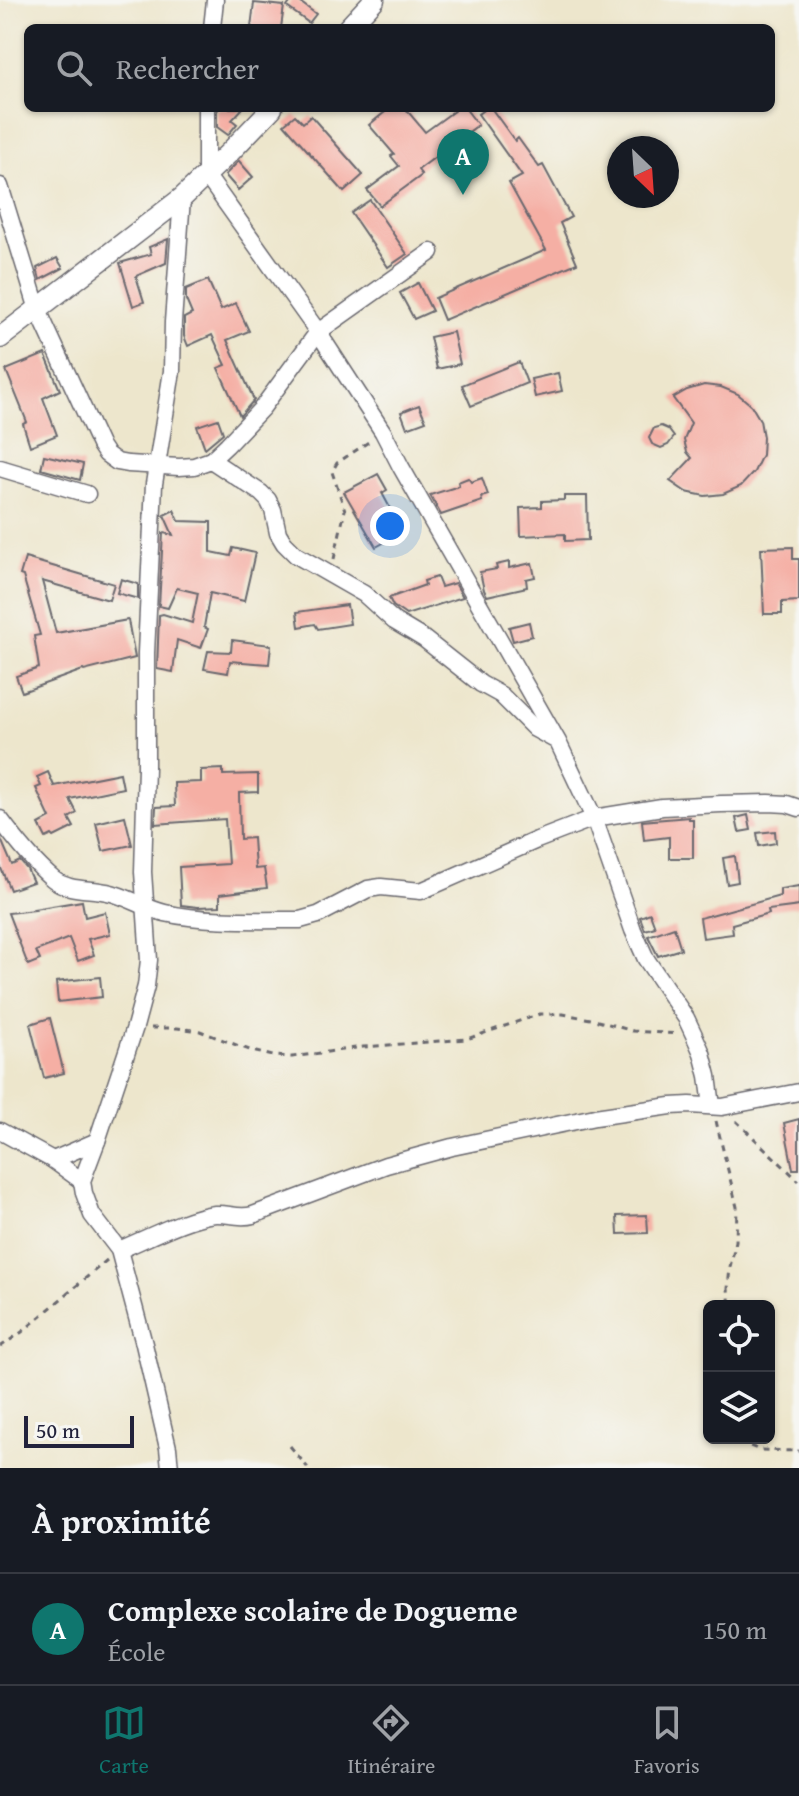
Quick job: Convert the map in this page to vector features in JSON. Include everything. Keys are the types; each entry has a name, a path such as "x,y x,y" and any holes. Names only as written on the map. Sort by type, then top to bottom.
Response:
{"street":[{"path":"212,24 215,0"},
{"path":"352,24 374,0"},
{"path":"206,112 206,175 318,332 383,432 558,742 594,818 629,920 646,959 686,1018 702,1053 717,1107"},
{"path":"0,338 182,198 268,112"},
{"path":"0,186 38,310 100,445 117,462 156,467 194,466 211,460 262,408 318,332 431,252"},
{"path":"170,1468 144,1344 119,1250 92,1215 82,1181 135,1027 149,960 143,843 146,653 156,467 172,371 182,198"},
{"path":"211,460 268,500 278,533 296,555 364,594 394,621 501,695 535,729 558,742"},
{"path":"0,468 87,494"},
{"path":"0,819 32,857 63,885 116,894 145,907 187,916 300,920 318,915 368,889 381,887 421,891 594,818 662,807 721,804 769,803 799,808"},
{"path":"119,1250 180,1224 216,1214 253,1215 386,1165 440,1150 595,1117 671,1106 717,1107 799,1092"},
{"path":"0,1131 53,1160 82,1181"},
{"path":"53,1160 97,1141"}],"path":[{"path":"330,575 345,510 333,478 333,467 383,432"},
{"path":"135,1027 200,1031 252,1051 292,1057 363,1047 467,1039 540,1014 591,1019 633,1031 694,1035"},
{"path":"717,1107 799,1181"},
{"path":"717,1107 737,1207 737,1233 729,1278 730,1300"},
{"path":"0,1347 119,1250"},
{"path":"745,1444 760,1450 799,1451"},
{"path":"290,1446 308,1468"}],"building":[{"path":"292,0 297,0 316,14 309,23 287,7"},
{"path":"254,3 284,6 282,24 251,24"},
{"path":"217,112 239,112 232,120 237,124 228,135 217,127"},
{"path":"385,112 408,112 425,132 452,112 468,112 478,125 418,170 422,175 380,206 367,190 399,166 391,156 394,154 369,125"},
{"path":"494,112 539,167 543,165 571,217 560,223 577,263 444,320 435,298 546,250 509,183 522,176 478,114"},
{"path":"295,115 303,123 311,116 363,175 344,192 284,124"},
{"path":"239,161 253,177 238,190 225,175"},
{"path":"370,200 407,254 388,267 351,213"},
{"path":"168,239 166,263 136,276 144,302 133,306 120,263 151,254 149,247"},
{"path":"57,258 63,268 40,280 37,268"},
{"path":"208,280 221,310 236,303 249,331 227,340 254,400 240,416 218,368 226,365 212,335 188,346 184,336 184,318 192,314 186,300 186,289"},
{"path":"418,283 432,311 414,319 400,293"},
{"path":"453,332 460,364 437,369 430,337"},
{"path":"45,354 60,390 43,398 57,435 30,446 23,424 27,422 6,370"},
{"path":"519,362 527,383 471,406 462,385"},
{"path":"558,373 562,391 535,397 531,379"},
{"path":"704,385 721,387 738,394 751,405 760,420 763,437 762,455 754,472 741,486 723,494 705,496 686,492 670,481 692,458 684,440 691,423 673,398"},
{"path":"419,405 426,421 407,428 401,412"},
{"path":"218,419 223,433 205,448 197,426"},
{"path":"661,426 674,437 661,448 652,444 649,438 654,428"},
{"path":"44,455 83,464 80,480 41,469"},
{"path":"378,474 387,490 382,493 403,532 376,547 344,492"},
{"path":"468,478 471,482 482,478 488,495 481,497 482,501 441,515 430,495 459,486 458,482"},
{"path":"564,496 587,496 588,540 565,541 565,534 521,536 520,508 542,507 542,501 564,500"},
{"path":"174,510 179,521 211,522 211,552 231,556 233,548 255,553 244,601 210,593 204,627 208,629 201,648 177,640 173,672 157,669 159,615 192,623 198,593 177,588 168,608 159,606 163,533 173,535 164,515"},
{"path":"793,547 793,559 799,559 799,601 782,602 782,614 764,614 761,548"},
{"path":"25,558 114,584 109,600 42,581 56,633 128,620 135,658 83,670 22,692 16,676 39,668 34,636 40,635 23,576 20,575"},
{"path":"509,562 509,568 532,563 535,577 526,579 527,587 487,596 480,572 497,569 496,565"},
{"path":"437,577 441,587 455,583 463,597 406,615 393,606 389,598 425,585 424,581"},
{"path":"121,579 138,584 138,599 117,593"},
{"path":"347,605 350,624 318,629 315,624 299,627 297,612"},
{"path":"529,622 532,636 513,641 509,627"},
{"path":"232,640 271,645 269,664 230,661 228,673 204,669 208,651 231,652"},
{"path":"223,769 223,775 258,774 258,792 239,793 240,839 253,838 255,869 264,868 267,888 220,894 220,906 181,905 179,867 228,864 225,819 155,824 156,807 175,806 174,783 201,782 201,770"},
{"path":"48,772 54,786 120,773 123,788 70,799 77,813 69,818 74,827 46,838 39,824 50,818 36,788 41,786 37,777"},
{"path":"748,815 751,830 739,832 736,818"},
{"path":"125,816 132,845 103,851 96,823"},
{"path":"693,819 693,858 669,858 669,837 644,840 642,821"},
{"path":"775,831 776,843 759,846 757,833"},
{"path":"0,837 12,865 20,861 33,882 10,890 0,866"},
{"path":"735,856 738,882 727,884 723,858"},
{"path":"799,886 799,906 768,910 769,914 732,924 733,934 703,938 700,918 780,896 780,889"},
{"path":"82,901 85,917 105,912 110,934 88,939 94,955 78,961 69,938 36,951 40,960 28,965 8,913"},
{"path":"650,913 655,927 645,930 640,917"},
{"path":"674,927 681,949 658,956 648,936"},
{"path":"100,977 102,997 58,1002 56,982"},
{"path":"50,1018 64,1073 44,1078 30,1024"},
{"path":"799,1119 799,1169 793,1169 784,1123"},
{"path":"647,1215 648,1233 618,1234 617,1216"}],"place":[{"name":"Complexe scolaire de Dogueme","path":"463,195"}]}
